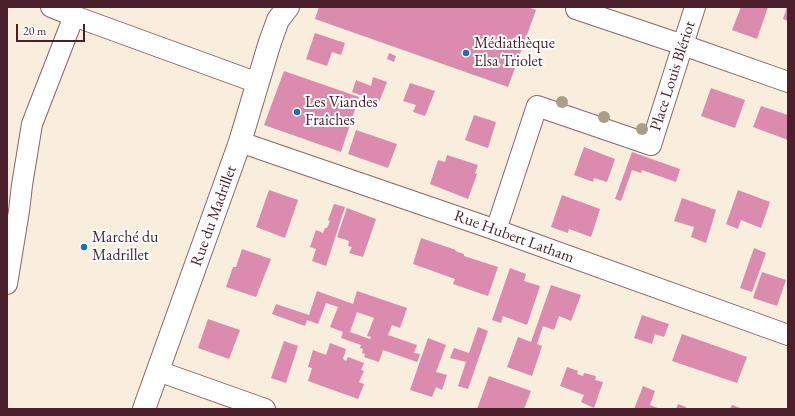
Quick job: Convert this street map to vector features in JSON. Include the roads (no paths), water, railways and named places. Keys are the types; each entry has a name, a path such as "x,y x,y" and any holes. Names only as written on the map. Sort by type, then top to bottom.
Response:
{"street":[{"path":"51,7 258,83"},
{"name":"Place Louis Blériot","path":"496,230 537,106 651,145 695,7"},
{"path":"576,10 683,45 788,82"},
{"name":"Rue du Madrillet","path":"144,409 240,142 267,51 281,12"},
{"path":"7,284 32,124 74,16"},
{"name":"Rue Hubert Latham","path":"240,142 496,230 788,335"},
{"path":"158,371 265,409"}],"place":[{"name":"Médiathèque Elsa Triolet","path":"466,53"},
{"name":"Les Viandes Fraîches","path":"297,112"},
{"name":"Marché du Madrillet","path":"84,247"}]}
